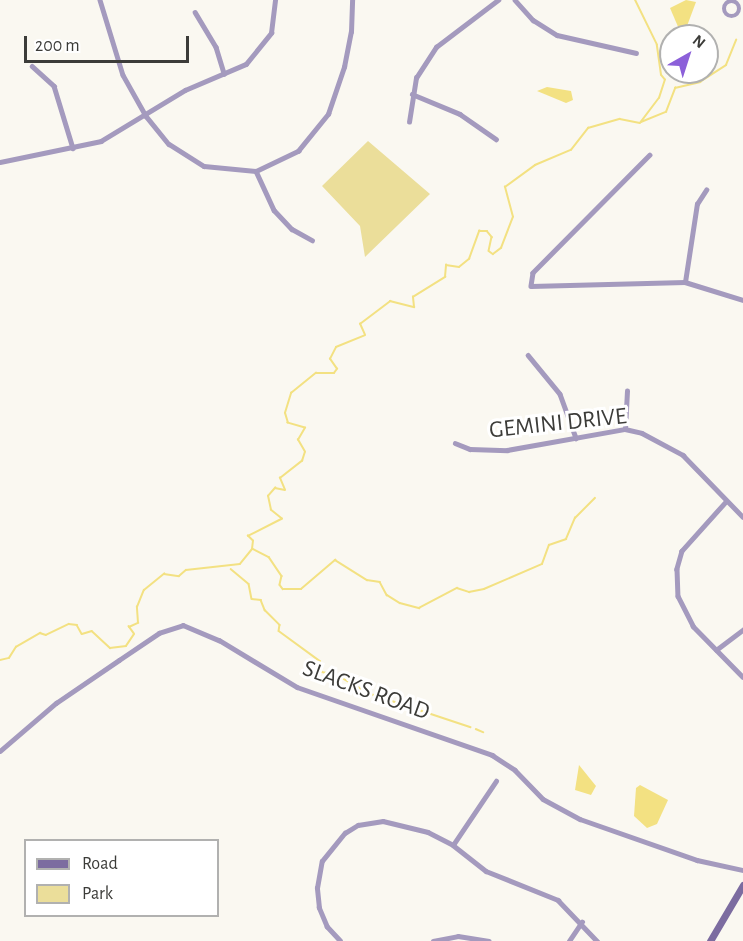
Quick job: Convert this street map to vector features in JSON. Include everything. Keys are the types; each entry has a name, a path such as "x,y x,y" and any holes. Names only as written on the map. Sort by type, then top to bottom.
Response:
{"street":[{"path":"100,0 123,75 146,116 169,144 190,160 217,170 256,171 298,150 328,114 349,43 352,0"},
{"path":"0,162 101,141 146,116 185,90 246,64 260,51 274,22 275,0"},
{"path":"409,122 412,94 417,78 436,46 498,0"},
{"path":"515,0 533,20 557,35 636,53"},
{"path":"195,12 216,47 224,74"},
{"path":"32,66 54,86 73,148"},
{"path":"412,94 449,108 496,140"},
{"path":"650,154 533,273 531,286 685,282 743,300"},
{"path":"256,171 274,210 292,229 312,240"},
{"path":"685,282 697,204 706,190"},
{"path":"528,355 560,394 576,438"},
{"path":"625,429 627,392"},
{"name":"GEMINI DRIVE","path":"455,443 470,449 507,450 625,429 663,441 678,452 743,517"},
{"path":"726,502 691,538 677,569 678,596 684,612 716,650 743,677"},
{"name":"SLACKS ROAD","path":"0,751 56,704 119,660 159,633 183,625 219,640 297,687 492,755 515,770 543,799 580,819 697,860 743,870"},
{"path":"716,650 743,630"},
{"path":"453,844 496,781"},
{"path":"340,941 321,915 317,888 322,861 345,833 363,823 390,821 453,844 486,871 558,900 582,922 597,941"},
{"path":"710,941 743,885"},
{"path":"569,941 582,922"},
{"path":"433,941 458,936 489,941"}],"green space":[{"path":"368,141 430,194 365,257 360,226 322,186"}],"shaded area":[{"path":"686,0 696,2 688,24 677,24 670,8"},
{"path":"547,87 571,91 573,100 566,103 537,91"},
{"path":"579,765 596,786 591,795 575,790"},
{"path":"640,785 668,800 657,824 647,828 634,816 636,788"}],"waterway":[{"path":"0,660 9,658 16,647 40,633 46,635 69,624 77,625 82,634 92,631 110,648 126,646 134,634 129,627 138,623 137,607 144,590 164,574 179,576 186,570 240,564 252,549 253,541 248,536 282,519 271,510 268,496 275,488 285,490 280,478 302,461 305,452 298,440 305,428 288,423 285,413 291,393 316,373 334,373 337,369 330,359 336,347 365,335 360,324 390,301 414,307 413,297 445,277 446,265 459,267 469,259 479,231 487,231 492,237 489,251 493,254 501,248 513,217 505,187 535,165 571,150 588,128 620,119 640,123 659,98 665,80 661,75 657,45 635,0"},
{"path":"641,122 666,112 675,88 700,82 726,65 736,40"},
{"path":"253,549 269,557 282,576 280,585 283,589 301,589 335,560 367,580 380,582 387,595 400,603 419,608 457,588 469,592 484,589 542,564 549,545 566,539 575,518 595,498"},
{"path":"231,569 249,584 252,599 261,600 265,610 280,625 279,631 320,661 322,672 337,675 368,693 470,727"},
{"path":"476,729 483,732"}]}
